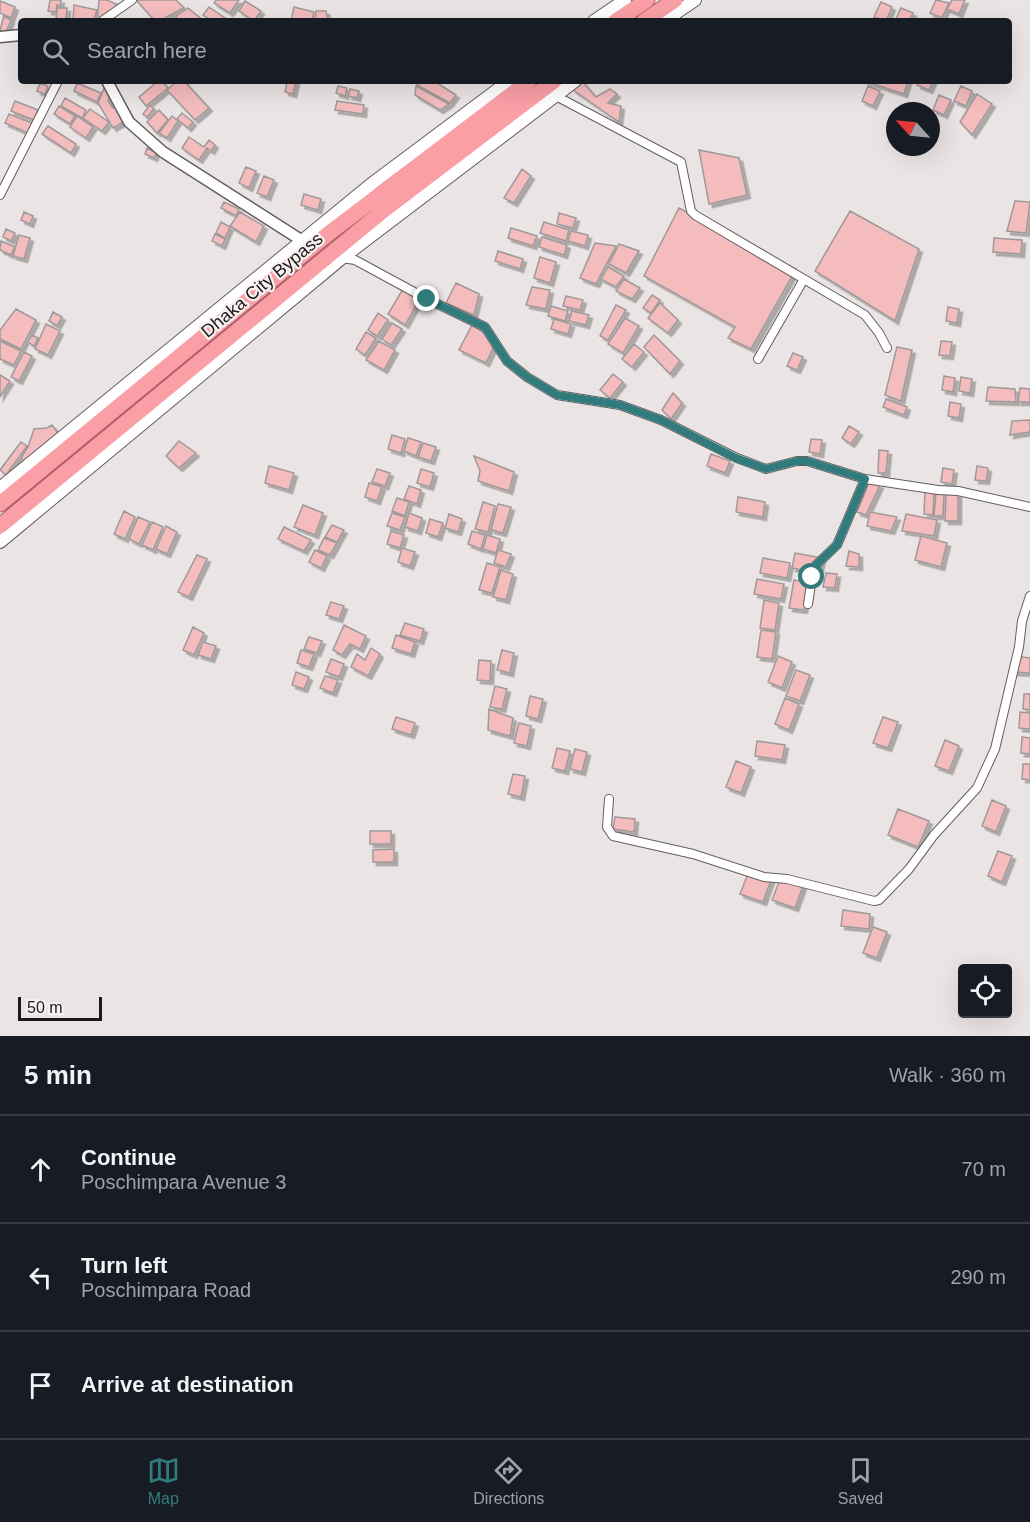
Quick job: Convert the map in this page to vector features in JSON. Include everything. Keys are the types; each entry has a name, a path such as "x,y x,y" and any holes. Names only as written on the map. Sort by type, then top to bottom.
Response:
{"highway":[{"path":"620,18 647,0"},
{"path":"648,18 675,0"},
{"name":"Dhaka City Bypass","path":"0,504 327,234 525,84"},
{"name":"Dhaka City Bypass","path":"0,526 384,210 554,88"}],"main road":[{"path":"598,18 625,0"},
{"path":"668,18 695,0"},
{"path":"0,488 374,182 505,84"},
{"path":"0,542 342,258 554,88"}],"street":[{"path":"106,18 132,0"},
{"path":"0,37 18,35"},
{"path":"0,195 56,84"},
{"path":"109,84 129,122 163,152 302,240"},
{"path":"554,88 681,162 691,211 695,215 865,315 887,348"},
{"path":"342,258 355,260 485,327 507,361 527,377 557,395 620,405 640,412 661,420 736,458 766,469 797,461 807,461 865,479 958,491 1030,507"},
{"path":"758,359 804,279"},
{"path":"808,604 813,571 816,565 837,545 865,479"},
{"path":"609,799 607,827 613,836 693,854 764,877 787,879 874,901 879,900 909,869 934,835 977,788 995,749 1030,596"},
{"path":"1019,646 1030,646"}],"building":[{"path":"50,0 61,0 56,12 48,11"},
{"path":"99,0 107,0 118,5 101,18 97,18"},
{"path":"176,0 184,8 165,18 152,18 137,1"},
{"path":"216,0 239,0 230,13 214,3"},
{"path":"936,0 949,3 942,18 930,13"},
{"path":"952,0 965,0 959,14 947,9"},
{"path":"0,1 15,7 11,18 0,13"},
{"path":"245,1 261,11 256,18 250,18 239,11"},
{"path":"881,2 892,7 887,18 874,17"},
{"path":"74,5 97,10 95,18 73,18"},
{"path":"209,7 225,18 208,18 203,15"},
{"path":"294,7 314,12 313,18 292,18"},
{"path":"57,8 67,8 66,18 56,18"},
{"path":"188,8 200,18 177,18 176,16"},
{"path":"901,8 913,13 910,18 896,18"},
{"path":"316,11 326,11 327,18 315,18"},
{"path":"4,16 11,20 6,32 0,30"},
{"path":"40,84 48,86 45,94 37,91"},
{"path":"77,84 79,84 101,93 97,102 74,91"},
{"path":"106,84 111,84 113,86 108,101 113,108 121,103 130,118 113,128 98,103"},
{"path":"154,84 165,84 168,88 146,106 139,97"},
{"path":"174,84 187,84 209,108 195,120 167,90"},
{"path":"286,84 295,84 293,94 285,92"},
{"path":"439,84 456,95 450,103 417,85"},
{"path":"579,84 585,84 596,97 610,89 617,94 608,103 621,106 619,122 573,90"},
{"path":"873,84 907,84 904,94"},
{"path":"918,84 932,84 929,90"},
{"path":"338,86 347,88 345,96 336,93"},
{"path":"416,86 449,104 440,110 415,95"},
{"path":"868,86 880,91 873,106 862,101"},
{"path":"961,86 972,91 966,106 954,101"},
{"path":"350,89 359,91 357,98 348,96"},
{"path":"977,94 992,104 972,135 960,122"},
{"path":"939,95 951,100 944,115 940,113 940,102 936,102"},
{"path":"65,98 86,110 82,118 61,106"},
{"path":"15,101 38,110 34,120 11,111"},
{"path":"337,101 364,105 363,114 335,110"},
{"path":"150,105 154,109 147,117 143,114"},
{"path":"59,106 75,116 70,124 54,114"},
{"path":"90,109 109,122 102,131 83,118"},
{"path":"159,110 168,120 157,133 147,122"},
{"path":"182,113 193,122 188,128 177,119"},
{"path":"9,114 32,123 28,133 5,123"},
{"path":"77,116 93,127 86,138 70,127"},
{"path":"172,116 178,121 167,138 159,133"},
{"path":"48,126 76,144 71,153 42,134"},
{"path":"189,137 204,147 209,140 215,145 211,151 207,148 199,160 182,148"},
{"path":"147,148 156,153 154,158 145,154"},
{"path":"699,150 739,158 747,195 709,204"},
{"path":"246,167 256,171 249,188 239,183"},
{"path":"522,169 531,176 514,203 504,198"},
{"path":"264,176 274,180 267,197 257,193"},
{"path":"304,194 321,199 318,210 301,205"},
{"path":"1015,201 1030,202 1026,233 1007,231"},
{"path":"224,202 239,209 236,216 221,208"},
{"path":"679,208 796,269 751,349 728,338 735,327 644,276"},
{"path":"850,211 919,249 895,321 815,271"},
{"path":"24,212 33,216 30,224 21,220"},
{"path":"240,212 264,226 256,242 230,226"},
{"path":"559,213 576,218 573,228 557,224"},
{"path":"221,222 230,227 225,238 216,233"},
{"path":"544,222 569,230 566,241 540,233"},
{"path":"511,228 537,236 533,246 508,238"},
{"path":"6,229 15,233 11,241 3,237"},
{"path":"571,231 588,235 585,246 568,241"},
{"path":"215,234 225,239 222,246 212,241"},
{"path":"19,235 30,238 24,259 13,256"},
{"path":"542,237 567,245 564,255 539,247"},
{"path":"994,238 1022,240 1021,254 993,252"},
{"path":"1,241 15,247 11,255 0,250"},
{"path":"595,243 616,246 596,284 580,278"},
{"path":"619,244 639,251 626,273 609,264"},
{"path":"498,251 523,259 520,269 495,261"},
{"path":"540,257 556,262 550,283 534,278"},
{"path":"608,267 624,276 616,287 601,279"},
{"path":"624,279 640,288 632,299 616,291"},
{"path":"456,283 479,294 474,315 446,303"},
{"path":"532,287 550,290 546,309 526,305"},
{"path":"403,289 419,300 405,325 388,314"},
{"path":"652,295 660,300 651,313 643,308"},
{"path":"566,296 583,300 580,310 563,306"},
{"path":"660,303 678,320 668,333 648,318"},
{"path":"616,305 626,310 608,340 600,336"},
{"path":"551,306 568,311 565,321 548,316"},
{"path":"948,307 959,309 957,323 946,321"},
{"path":"16,309 36,320 21,349 0,339 0,330"},
{"path":"572,311 589,315 586,325 569,321"},
{"path":"53,312 62,317 57,326 49,321"},
{"path":"378,313 388,320 377,336 368,330"},
{"path":"625,318 639,326 623,353 608,344"},
{"path":"554,319 571,324 568,334 551,329"},
{"path":"392,323 402,329 391,345 382,339"},
{"path":"46,324 60,331 48,355 35,349"},
{"path":"472,325 485,333 493,348 486,363 459,350"},
{"path":"366,332 376,338 365,355 356,349"},
{"path":"32,335 38,338 34,346 28,342"},
{"path":"654,335 680,361 670,374 644,347"},
{"path":"0,341 21,351 14,365 0,359"},
{"path":"379,341 395,350 384,370 366,360"},
{"path":"941,341 952,342 950,356 939,355"},
{"path":"634,344 644,352 632,367 622,359"},
{"path":"897,347 912,350 901,401 885,395"},
{"path":"24,352 32,356 19,381 11,377"},
{"path":"793,353 803,357 797,370 787,366"},
{"path":"613,374 623,382 610,398 600,390"},
{"path":"0,375 10,381 0,397"},
{"path":"944,376 955,378 953,392 942,390"},
{"path":"961,377 972,379 970,393 959,391"},
{"path":"988,387 1015,389 1016,402 986,401"},
{"path":"1020,388 1030,389 1030,402 1018,402"},
{"path":"673,393 682,403 671,419 662,410"},
{"path":"886,399 907,407 904,415 883,407"},
{"path":"950,402 961,404 959,418 948,416"},
{"path":"1030,420 1030,432 1010,435 1012,421"},
{"path":"52,425 58,433 24,462 21,458 28,447 34,429 47,428"},
{"path":"849,426 859,432 851,444 842,438"},
{"path":"392,435 405,439 401,453 388,449"},
{"path":"408,438 421,442 416,456 404,451"},
{"path":"811,439 822,440 820,454 809,452"},
{"path":"179,441 196,453 179,468 166,456"},
{"path":"21,442 27,446 6,475 0,470"},
{"path":"423,443 436,447 431,461 418,457"},
{"path":"879,450 888,451 886,473 878,473"},
{"path":"711,454 730,461 725,473 707,466"},
{"path":"474,456 514,472 509,491 478,481 480,471"},
{"path":"269,466 294,473 289,490 265,483"},
{"path":"977,466 988,468 986,481 975,480"},
{"path":"943,468 954,470 952,484 941,482"},
{"path":"377,469 390,473 385,486 372,482"},
{"path":"421,469 434,473 430,487 417,483"},
{"path":"869,482 880,485 866,515 857,512"},
{"path":"369,483 382,487 377,501 365,497"},
{"path":"409,486 421,490 417,504 404,499"},
{"path":"925,492 934,492 933,515 924,514"},
{"path":"936,493 944,494 943,516 934,516"},
{"path":"946,494 958,494 958,521 945,521"},
{"path":"738,497 765,502 763,517 736,512"},
{"path":"397,498 409,502 405,516 392,511"},
{"path":"483,502 495,506 488,532 475,529"},
{"path":"498,504 511,507 503,533 491,530"},
{"path":"303,505 323,513 315,535 294,527"},
{"path":"124,511 135,517 125,539 114,534"},
{"path":"870,512 897,517 891,531 867,526"},
{"path":"392,513 405,517 400,530 387,526"},
{"path":"409,513 422,518 418,531 405,527"},
{"path":"449,514 462,519 458,532 445,528"},
{"path":"906,514 937,520 934,536 902,531"},
{"path":"138,517 150,522 139,544 129,539"},
{"path":"430,519 443,523 438,537 426,533"},
{"path":"152,522 163,527 153,550 142,545"},
{"path":"332,525 344,530 337,542 325,537"},
{"path":"166,526 177,532 167,554 156,549"},
{"path":"284,527 311,540 304,551 278,539"},
{"path":"391,531 404,535 400,548 387,544"},
{"path":"472,531 485,535 481,549 468,544"},
{"path":"487,535 500,539 496,553 483,549"},
{"path":"921,536 947,543 941,567 915,560"},
{"path":"324,538 337,543 330,555 318,550"},
{"path":"402,548 415,552 410,566 398,562"},
{"path":"315,550 327,556 321,568 309,562"},
{"path":"498,550 511,554 506,567 494,563"},
{"path":"849,551 859,554 859,567 846,566"},
{"path":"795,553 822,558 819,573 792,568"},
{"path":"197,555 207,559 189,597 178,592"},
{"path":"763,558 790,563 787,578 760,573"},
{"path":"487,563 500,567 492,593 479,590"},
{"path":"501,570 513,574 506,600 493,597"},
{"path":"826,573 837,574 835,588 823,587"},
{"path":"757,579 784,584 781,599 754,594"},
{"path":"794,580 809,583 804,610 789,608"},
{"path":"764,600 779,603 775,630 760,628"},
{"path":"331,602 344,606 339,619 326,615"},
{"path":"405,623 424,629 420,641 400,635"},
{"path":"344,625 366,636 360,649 350,644 342,655 333,650"},
{"path":"193,627 204,633 194,655 183,650"},
{"path":"761,630 776,632 772,659 757,657"},
{"path":"396,635 415,642 411,654 392,648"},
{"path":"309,637 322,641 317,653 304,649"},
{"path":"203,642 216,646 211,659 198,655"},
{"path":"371,648 380,654 368,676 351,667 357,654 365,660"},
{"path":"301,650 314,654 309,667 297,663"},
{"path":"502,650 514,653 510,673 497,670"},
{"path":"778,656 792,662 782,688 768,682"},
{"path":"1014,656 1030,658 1030,673 1013,672"},
{"path":"331,659 344,664 339,677 326,672"},
{"path":"479,660 491,661 490,681 477,680"},
{"path":"796,670 810,675 800,701 786,696"},
{"path":"296,672 309,677 304,689 292,685"},
{"path":"325,676 338,680 333,693 320,688"},
{"path":"495,686 507,689 502,709 490,707"},
{"path":"1024,694 1030,694 1030,710 1023,709"},
{"path":"530,696 543,699 538,719 526,716"},
{"path":"785,698 799,704 789,730 775,724"},
{"path":"489,709 513,718 510,736 488,730"},
{"path":"1020,712 1030,713 1030,729 1019,728"},
{"path":"396,717 415,723 411,735 392,729"},
{"path":"883,717 898,722 888,748 873,743"},
{"path":"519,723 531,726 527,746 514,743"},
{"path":"1022,737 1030,738 1030,754 1021,753"},
{"path":"945,740 959,746 949,771 935,766"},
{"path":"757,741 785,745 782,760 755,756"},
{"path":"557,748 570,751 565,771 552,768"},
{"path":"575,749 587,752 582,772 570,769"},
{"path":"736,761 751,767 741,793 726,787"},
{"path":"1023,764 1030,764 1030,780 1022,779"},
{"path":"513,774 525,776 521,797 508,794"},
{"path":"992,800 1006,806 996,832 982,826"},
{"path":"898,809 929,821 918,847 888,835"},
{"path":"615,817 635,819 634,832 613,829"},
{"path":"370,831 391,831 391,844 370,844"},
{"path":"394,849 394,862 373,862 373,850"},
{"path":"998,851 1012,856 1002,882 988,876"},
{"path":"749,871 771,880 763,902 740,894"},
{"path":"781,877 803,886 795,908 772,900"},
{"path":"843,910 870,914 869,929 841,926"},
{"path":"873,927 887,932 877,958 863,953"}],"route":[{"path":"427,299 485,327 507,361 527,377 557,395 620,405 661,420 736,458 766,469 797,461 807,461 865,479 837,545 816,565 812,577"}]}
